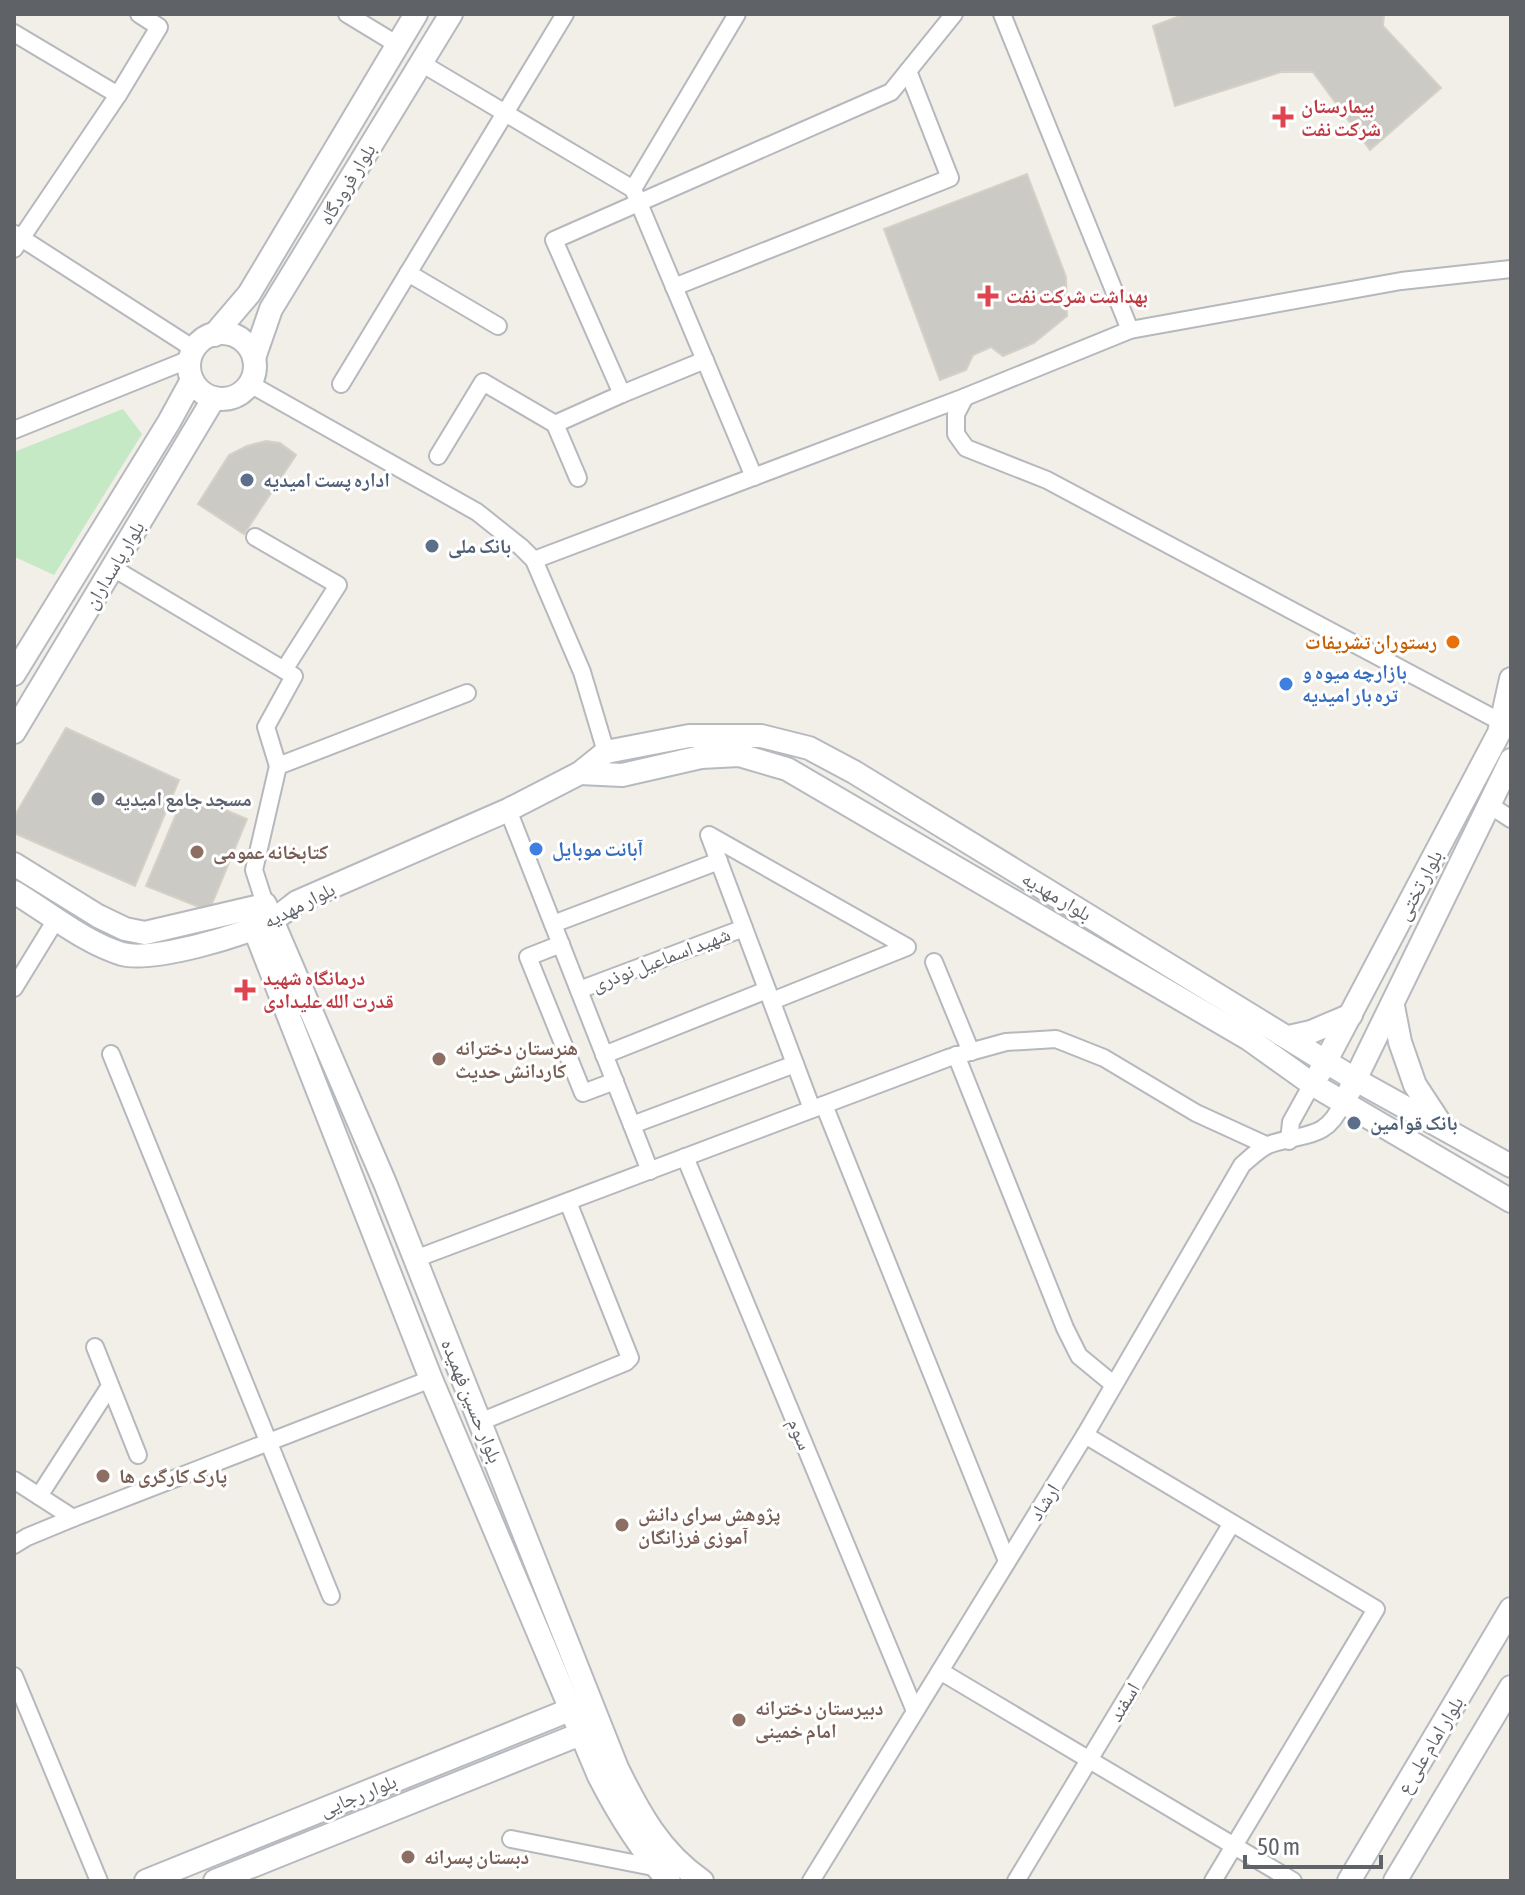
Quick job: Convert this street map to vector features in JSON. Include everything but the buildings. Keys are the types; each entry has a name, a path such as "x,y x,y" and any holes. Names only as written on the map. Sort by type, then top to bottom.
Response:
{"street":[{"path":"14,430 192,363 206,338 214,335 224,334 243,341 254,358 250,384 234,397 205,395 192,363 17,240 118,95 159,27 139,14"},
{"path":"347,14 398,45"},
{"name":"بلوار فرودگاه","path":"214,335 249,294 416,14"},
{"name":"بلوار فرودگاه","path":"254,358 271,309 451,14"},
{"path":"341,384 565,14"},
{"path":"636,196 737,14"},
{"path":"622,394 554,240 636,196 891,92 954,14"},
{"path":"1002,14 1130,330"},
{"path":"14,33 118,95"},
{"path":"421,63 636,196 754,477"},
{"path":"674,287 950,178 908,71"},
{"path":"534,560 965,397 1130,330 1401,281 1511,269"},
{"path":"408,273 498,326"},
{"path":"555,424 705,360"},
{"name":"بلوار پاسداران","path":"17,663 169,422 192,363"},
{"path":"438,456 483,382 555,424 578,478"},
{"path":"250,384 477,512 534,560 582,672 606,752"},
{"path":"956,434 956,414 965,397"},
{"name":"بلوار پاسداران","path":"14,732 214,398"},
{"path":"930,410 966,448 1047,480 1506,723"},
{"path":"255,537 338,585 284,670"},
{"path":"113,568 294,676 266,727 278,766 254,870 259,916"},
{"name":"بلوار تختی","path":"1312,1084 1506,723 1511,679"},
{"path":"278,766 467,693"},
{"name":"بلوار مهدیه","path":"14,892 90,939 122,954 145,956 171,952 297,902 508,810 580,773 606,752 689,736 761,736 809,748 854,772 1356,1080 1511,1166"},
{"name":"بلوار مهدیه","path":"580,773 622,775 701,757 739,755 787,769 1249,1039 1312,1084 1511,1201"},
{"name":"بلوار تختی","path":"1343,1102 1393,1006 1511,760"},
{"path":"1488,804 1511,819"},
{"path":"508,810 650,1171"},
{"path":"604,1055 769,995 907,947 709,835 719,861 769,995 795,1064 818,1107 1007,1561"},
{"path":"553,924 719,861"},
{"name":"بلوار مهدیه","path":"14,864 98,916 125,929 145,933 259,916"},
{"name":"بلوار حسین فهمیده","path":"259,916 415,1259 480,1422 591,1730 658,1841 681,1866 702,1881"},
{"name":"بلوار حسین فهمیده","path":"259,916 268,968 431,1379 581,1705"},
{"path":"14,988 57,918"},
{"name":"شهید اسماعیل نوذری","path":"579,990 744,928"},
{"path":"561,944 528,957 583,1093 615,1081"},
{"path":"934,962 964,1054 1065,1328 1079,1356 1113,1384"},
{"path":"1393,1006 1400,1042 1415,1085 1443,1127"},
{"path":"1289,1037 1311,1032 1351,1015"},
{"path":"415,1259 818,1107 1006,1042 1056,1039 1104,1058 1196,1113 1266,1145 1289,1141 1328,1127 1337,1117 1343,1102"},
{"path":"111,1054 331,1596"},
{"path":"632,1125 795,1064"},
{"path":"1289,1141 1291,1122 1312,1084"},
{"name":"ارشاد","path":"811,1881 1085,1435 1242,1165 1266,1145"},
{"name":"سوم","path":"685,1157 915,1711"},
{"path":"480,1422 630,1358 568,1202"},
{"path":"95,1347 138,1455"},
{"path":"14,1545 73,1518 431,1379"},
{"path":"39,1496 110,1386"},
{"path":"1085,1435 1376,1609 1213,1881"},
{"path":"14,1480 73,1518"},
{"name":"اسفند","path":"1016,1881 1232,1523"},
{"name":"بلوار امام علی ع","path":"1349,1881 1511,1609"},
{"path":"940,1671 1293,1881"},
{"path":"14,1676 99,1881"},
{"name":"بلوار امام علی ع","path":"1395,1881 1511,1687"},
{"name":"بلوار رجایی","path":"146,1881 581,1705"},
{"name":"بلوار حسین فهمیده","path":"591,1730 599,1776 623,1822 663,1875"},
{"name":"بلوار رجایی","path":"215,1881 591,1730"},
{"path":"511,1839 663,1875"}],"green space":[{"path":"123,409 142,434 54,575 15,557 14,452"}],"place":[{"name":"بیمارستان شرکت نفت","path":"1283,117"},
{"name":"بهداشت شرکت نفت","path":"988,296"},
{"name":"اداره پست امیدیه","path":"247,480"},
{"name":"بانک ملی","path":"432,546"},
{"name":"رستوران تشریفات","path":"1453,642"},
{"name":"بازارچه میوه و تره بار امیدیه","path":"1286,684"},
{"name":"مسجد جامع امیدیه","path":"98,799"},
{"name":"آبانت موبایل","path":"536,849"},
{"name":"کتابخانه عمومی","path":"197,852"},
{"name":"درمانگاه شهید قدرت الله علیدادی","path":"245,990"},
{"name":"هنرستان دخترانه کاردانش حدیث","path":"439,1059"},
{"name":"بانک قوامین","path":"1354,1123"},
{"name":"پارک کارگری ها","path":"103,1476"},
{"name":"پژوهش سرای دانش آموزی فرزانگان","path":"622,1525"},
{"name":"دبیرستان دخترانه امام خمینی","path":"739,1720"},
{"name":"دبستان پسرانه","path":"408,1857"}]}
